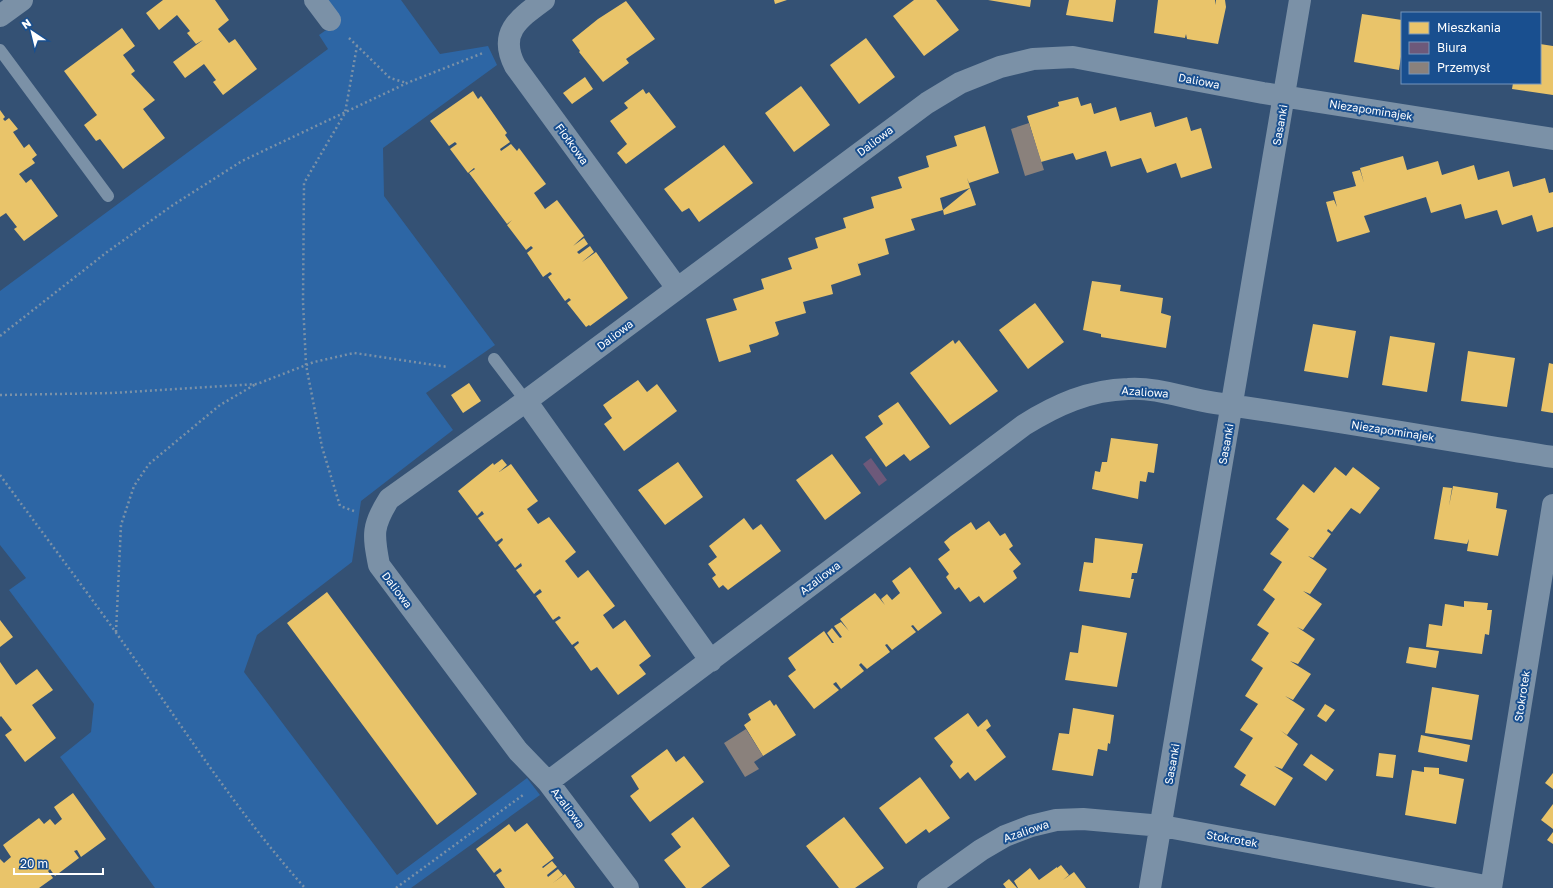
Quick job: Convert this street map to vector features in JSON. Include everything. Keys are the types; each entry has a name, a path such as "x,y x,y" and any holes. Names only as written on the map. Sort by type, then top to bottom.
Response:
{"street":[{"path":"0,16 22,0"},
{"path":"315,0 330,20"},
{"path":"508,44 510,33 517,22 544,0"},
{"name":"Sasanki","path":"1150,888 1162,826 1300,0"},
{"name":"Fiołkowa","path":"508,44 510,56 515,66 677,288"},
{"name":"Daliowa","path":"548,782 518,751 378,565 374,542 377,519 389,499 526,401 927,103 960,83 1000,67 1033,59 1074,57 1284,96"},
{"name":"Niezapominajek","path":"1284,96 1553,139"},
{"name":"Azaliowa","path":"628,888 548,782 993,448 1048,410 1077,398 1101,391 1129,388 1156,390 1213,403 1232,405"},
{"path":"526,401 711,661"},
{"name":"Niezapominajek","path":"1232,405 1553,457"},
{"name":"Stokrotek","path":"1162,826 1491,887 1553,505"},
{"name":"Azaliowa","path":"928,888 981,850 1005,836 1031,826 1056,820 1083,819 1162,826"}],"lane":[{"path":"0,50 108,196"},
{"path":"494,359 526,401"}],"path":[{"path":"330,20 390,78 407,83"},
{"path":"0,336 107,252 173,205 242,161 407,83 508,44"},
{"path":"357,46 345,113 304,183 303,302 306,365 322,447 340,506 377,519"},
{"path":"116,632 121,525 134,486 149,464 220,405 257,384 306,365 354,353 448,367"},
{"path":"0,395 112,394 257,384"},
{"path":"0,475 116,632 219,780 305,888"},
{"path":"396,888 522,796 548,782"}],"shaded area":[{"path":"325,0 401,0 440,54 488,46 497,65 383,148 384,196 495,345 426,393 453,430 361,501 352,562 257,635 244,672 397,875 527,778 540,795 411,888 155,888 60,757 91,732 94,704 9,590 26,578 0,545 0,291 328,49 319,35 339,21"}],"building: Mieszkania":[{"path":"163,0 215,0 229,20 218,29 229,43 235,39 257,69 223,95 213,82 216,80 204,64 185,78 173,62 203,40 196,44 187,33 190,31 177,15 159,30 146,13"},
{"path":"774,0 787,0 775,4"},
{"path":"914,0 936,0 959,30 924,56 893,16"},
{"path":"988,0 1031,0 1030,7"},
{"path":"1069,0 1116,0 1113,22 1066,15"},
{"path":"1158,0 1215,0 1216,5 1216,0 1225,0 1226,7 1218,44 1187,39 1186,34 1185,38 1154,33"},
{"path":"626,1 655,39 626,59 629,63 603,82 579,52 580,51 572,40 598,19"},
{"path":"1362,14 1401,20 1401,57 1399,70 1354,62"},
{"path":"122,28 135,46 123,55 135,71 131,74 155,100 143,109 165,138 123,169 100,139 96,141 84,125 97,115 64,71"},
{"path":"866,38 895,77 859,104 830,65"},
{"path":"1541,44 1553,46 1553,95 1512,89 1513,84 1541,84"},
{"path":"585,77 593,89 572,104 563,93"},
{"path":"801,86 830,125 794,152 765,113"},
{"path":"643,89 646,94 649,92 676,127 626,164 617,153 627,144 610,121 628,108 624,103"},
{"path":"473,91 478,99 481,96 507,133 505,135 510,142 500,149 501,151 511,144 517,151 519,148 546,184 534,193 545,209 557,200 584,236 573,246 584,238 588,244 577,252 579,254 590,246 594,252 582,262 596,252 628,298 590,326 589,325 586,327 567,303 571,300 569,298 565,301 548,277 552,274 550,272 543,277 527,253 533,248 531,246 526,250 507,225 512,220 507,224 469,173 475,169 474,168 468,173 450,149 457,144 455,142 449,146 430,121"},
{"path":"1078,97 1081,106 1091,103 1094,114 1116,107 1120,121 1151,112 1155,127 1187,117 1191,131 1201,128 1212,168 1181,178 1176,163 1147,173 1141,158 1111,167 1106,151 1076,160 1073,153 1041,162 1027,116 1059,106 1058,102"},
{"path":"0,110 5,117 3,119 5,121 9,118 18,129 13,132 24,148 29,144 37,155 32,159 35,163 19,174 26,183 31,179 58,216 24,241 14,229 17,227 6,213 0,217"},
{"path":"985,126 999,173 969,183 967,178 976,205 944,215 943,210 911,219 915,230 885,239 889,254 858,264 857,261 861,275 831,285 833,294 803,302 806,313 775,322 779,334 749,345 751,352 719,362 706,319 737,310 733,299 764,289 761,279 792,269 788,258 818,248 815,238 846,228 843,218 874,208 871,197 902,188 898,177 929,167 926,156 957,146 954,136","holes":["970,188 943,210 940,198"]},
{"path":"724,145 753,183 699,222 689,208 682,212 664,189"},
{"path":"1403,156 1407,170 1438,161 1442,175 1474,165 1478,180 1509,171 1513,187 1545,178 1549,193 1553,192 1553,227 1537,232 1532,215 1502,225 1497,210 1465,219 1461,204 1431,213 1426,197 1364,216 1370,232 1337,242 1326,202 1334,200 1337,207 1333,192 1356,186 1352,172 1360,170 1364,183 1360,168"},
{"path":"1092,281 1121,285 1120,291 1163,298 1161,313 1171,316 1166,348 1101,337 1101,334 1083,330"},
{"path":"1035,303 1064,342 1028,369 999,330"},
{"path":"1313,324 1356,331 1348,378 1304,371"},
{"path":"1390,336 1435,343 1427,392 1382,385"},
{"path":"953,340 955,344 959,340 998,391 950,425 910,373"},
{"path":"1468,351 1515,358 1507,407 1461,401"},
{"path":"1549,363 1553,364 1553,413 1541,411"},
{"path":"638,380 647,392 657,384 677,411 624,451 604,424 612,418 603,405"},
{"path":"469,383 481,401 463,413 451,395"},
{"path":"898,402 930,447 910,461 904,454 886,467 865,437 883,424 878,416"},
{"path":"1111,438 1158,444 1154,473 1148,472 1146,482 1140,481 1138,499 1092,489 1095,471 1100,472 1102,462 1107,462"},
{"path":"832,454 861,493 825,520 796,480"},
{"path":"502,459 507,465 499,472 511,464 538,501 527,509 538,524 549,517 576,552 565,561 571,569 578,578 588,570 615,606 603,615 613,629 625,620 651,656 639,665 646,674 618,695 597,667 591,671 574,647 579,643 578,641 572,645 555,622 561,618 559,616 553,620 536,596 542,592 540,589 534,594 516,570 522,566 521,563 515,568 498,545 503,540 502,538 496,542 478,518 484,514 482,511 477,516 458,491 493,463 494,465"},
{"path":"678,462 703,497 665,525 638,490"},
{"path":"1335,467 1346,476 1353,467 1380,488 1360,514 1351,508 1332,532 1328,529 1327,531 1331,534 1313,558 1308,556 1327,569 1310,594 1303,591 1322,604 1303,630 1297,627 1315,639 1298,664 1290,661 1311,674 1293,700 1285,696 1305,709 1287,735 1280,730 1298,744 1282,769 1274,766 1293,778 1275,806 1240,785 1246,775 1234,767 1253,738 1240,730 1258,704 1245,696 1263,668 1251,660 1269,633 1257,625 1275,599 1263,590 1282,562 1270,554 1289,529 1276,519 1303,484 1314,493"},
{"path":"1453,486 1498,493 1496,508 1507,510 1498,556 1467,551 1469,539 1467,544 1434,539 1443,487 1452,488 1449,506"},
{"path":"744,518 753,530 761,524 781,551 728,590 723,585 719,588 712,578 716,575 708,564 717,557 709,546"},
{"path":"989,521 1000,536 1005,533 1013,546 1009,549 1021,564 1013,571 1017,578 984,603 979,596 970,602 959,587 955,590 946,577 949,574 938,559 950,550 944,542 951,536 971,522 976,530"},
{"path":"1095,538 1143,544 1137,573 1132,573 1131,579 1134,579 1130,598 1079,591 1084,562 1093,563"},
{"path":"910,567 942,613 918,631 913,625 911,626 916,632 892,650 887,644 885,645 890,652 867,669 861,663 859,665 864,671 841,689 836,682 833,684 839,690 814,709 788,676 796,670 788,658 824,631 832,643 834,643 827,633 832,628 840,638 842,637 834,626 841,622 849,631 840,619 875,593 885,605 881,599 887,594 892,600 900,593 892,581"},
{"path":"327,592 477,794 437,825 287,623"},
{"path":"1464,601 1488,603 1487,610 1492,610 1489,635 1485,634 1482,654 1426,647 1429,624 1442,626 1445,604 1464,607"},
{"path":"0,620 13,637 0,647"},
{"path":"1082,625 1127,633 1117,687 1065,680 1070,652 1078,653"},
{"path":"1409,647 1439,651 1436,668 1406,663"},
{"path":"0,662 16,685 37,669 53,690 32,705 56,738 25,762 5,735 12,730 1,716 0,717"},
{"path":"1432,687 1479,695 1472,740 1425,733"},
{"path":"770,700 774,706 776,704 796,735 763,756 744,725 751,720 748,714"},
{"path":"1325,704 1335,710 1326,722 1317,716"},
{"path":"1073,708 1114,715 1110,744 1108,743 1107,751 1098,749 1093,776 1052,770 1059,733 1069,734"},
{"path":"968,713 978,727 987,719 991,726 986,730 1006,757 975,781 968,772 960,779 950,766 953,762 934,738"},
{"path":"1421,735 1470,745 1467,762 1418,752"},
{"path":"667,749 676,762 684,756 704,782 650,822 630,796 639,789 631,776"},
{"path":"1379,753 1396,755 1393,778 1376,776"},
{"path":"1311,754 1334,770 1326,781 1303,765"},
{"path":"1424,767 1439,768 1439,774 1464,779 1456,824 1405,815 1412,770 1424,772"},
{"path":"1553,773 1553,789 1545,783"},
{"path":"920,777 950,818 929,833 926,829 906,844 879,808"},
{"path":"73,793 106,839 81,857 77,850 74,851 79,858 55,876 50,869 48,871 53,878 39,888 0,888 0,859 4,863 11,857 3,845 39,818 44,824 50,819 55,825 62,819 54,807"},
{"path":"1553,804 1553,829 1541,820"},
{"path":"693,817 730,866 701,888 686,888 664,860 681,847 671,834"},
{"path":"844,817 884,868 855,888 839,888 806,846"},
{"path":"527,823 554,858 542,867 543,868 552,861 557,867 547,875 548,877 558,869 563,875 553,883 565,874 575,888 505,888 496,875 502,871 500,868 494,873 476,849 509,824 515,832"},
{"path":"1553,832 1553,844 1547,840"},
{"path":"1061,865 1069,875 1063,880 1074,872 1086,888 1018,888 1014,881 1030,868 1039,880"},
{"path":"1009,879 1017,888 1006,888 1003,884"}],"building: Biura":[{"path":"871,458 887,480 879,486 863,464"}],"building: Przemysł":[{"path":"1029,123 1044,170 1025,176 1011,129"},
{"path":"746,729 763,756 754,762 759,769 745,777 724,743"}]}
